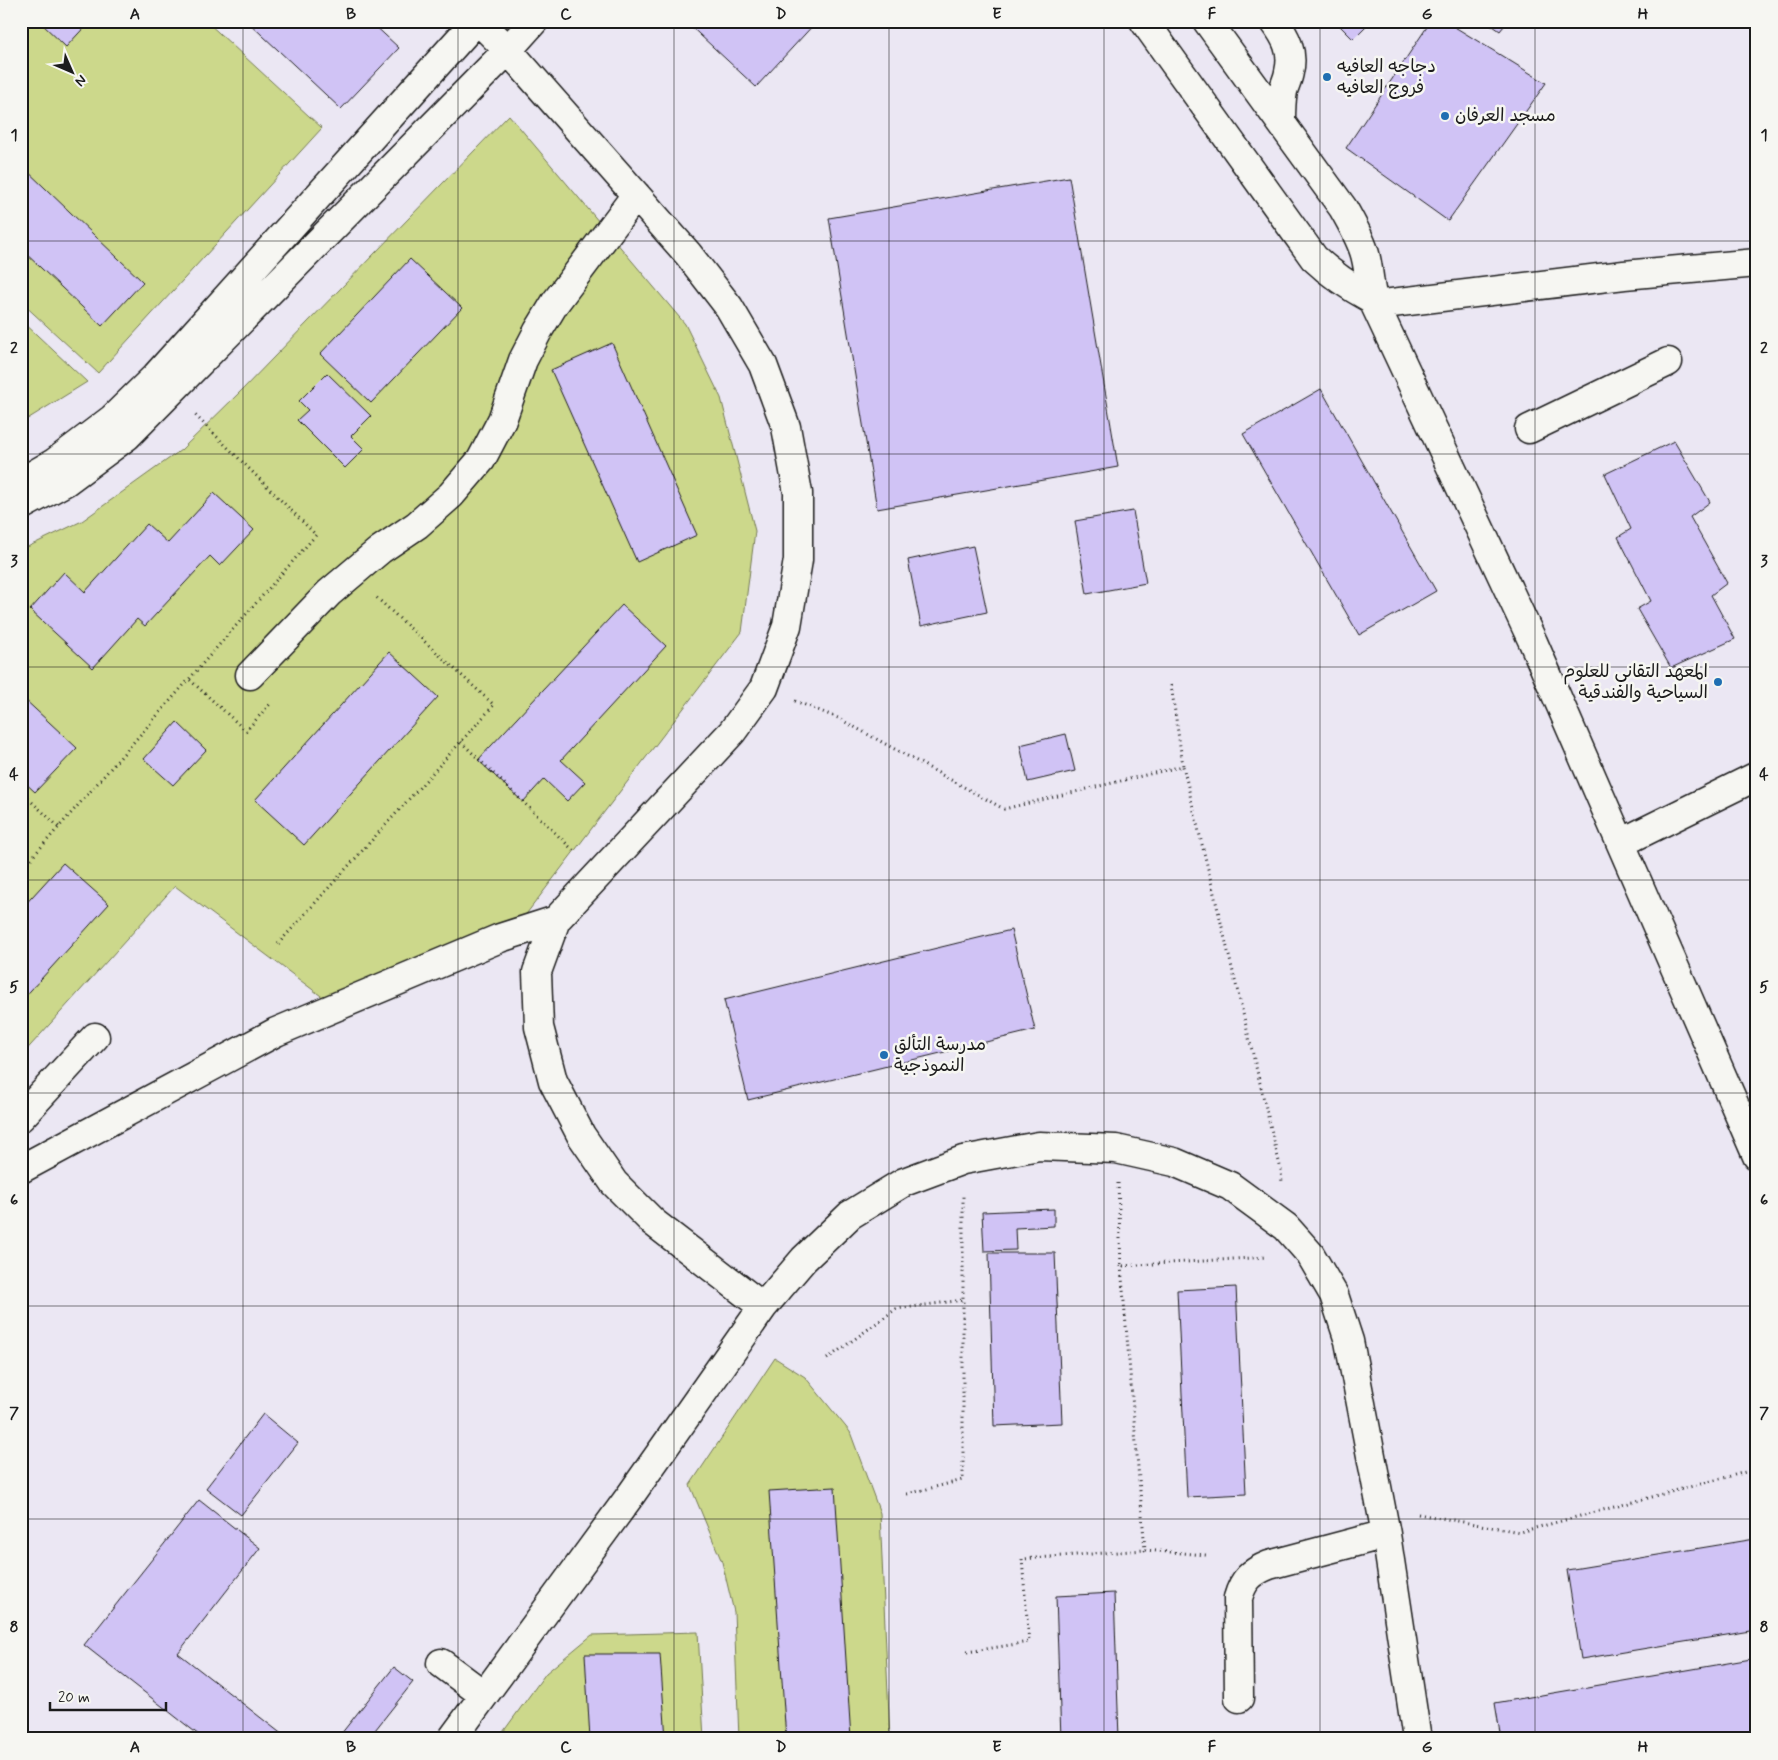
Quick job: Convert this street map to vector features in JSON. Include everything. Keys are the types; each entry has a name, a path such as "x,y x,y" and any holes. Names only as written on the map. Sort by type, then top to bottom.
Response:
{"street":[{"path":"21,506 65,482 127,436 164,384 477,21 508,50 688,254 729,307 763,364 786,427 798,493 798,560 787,626 764,688 732,732 597,874 556,920 537,972 539,1027 553,1081 580,1135 614,1183 653,1222 763,1307"},
{"path":"21,482 54,463 112,419 164,384 508,50 534,21"},
{"path":"1144,21 1314,258 1331,274 1374,302 1624,275 1757,263"},
{"path":"1207,21 1343,208 1355,229 1364,251 1370,274 1374,302 1533,642 1757,1156"},
{"path":"1274,21 1288,42 1291,57 1281,105 1281,122"},
{"path":"250,675 329,593 380,550 417,525 451,495 481,460 502,420 524,360 538,330 555,303 636,195"},
{"path":"1529,429 1668,362"},
{"path":"1621,843 1757,776"},
{"path":"21,1169 276,1032 500,938 556,920"},
{"path":"21,1117 95,1037"},
{"path":"452,1739 630,1496 763,1307 804,1259 850,1215 904,1182 963,1160 1039,1146 1116,1149 1174,1162 1230,1186 1286,1227 1310,1254 1334,1295 1349,1340 1386,1534 1417,1739"},
{"path":"1239,1698 1238,1598 1241,1586 1249,1576 1258,1569 1269,1565 1386,1534"},
{"path":"441,1663 484,1695"}],"path":[{"path":"21,870 316,535 164,384"},
{"path":"278,944 494,705 371,593"},
{"path":"190,680 246,731 272,702"},
{"path":"1171,685 1183,766 1282,1170 1286,1227"},
{"path":"764,688 838,718 1004,809 1183,766"},
{"path":"461,742 597,874"},
{"path":"21,792 59,827"},
{"path":"1116,1149 1122,1266 1145,1550"},
{"path":"907,1494 963,1480 963,1160"},
{"path":"1122,1266 1310,1254"},
{"path":"827,1360 896,1309 963,1300"},
{"path":"1386,1534 1419,1514 1520,1532 1757,1469"},
{"path":"967,1652 1029,1642 1022,1558 1145,1550 1206,1555"}],"green space":[{"path":"21,21 206,21 322,128 98,373 21,302"},
{"path":"509,115 685,324 721,398 755,531 742,632 514,930 333,1005 175,886 21,1056 21,550 82,521 181,450 241,391"},
{"path":"21,320 87,382 21,423"},
{"path":"775,1358 805,1377 850,1432 880,1513 890,1739 739,1739 734,1612 722,1562 690,1485"},
{"path":"698,1632 704,1739 498,1739 546,1673 592,1635"}],"building":[{"path":"39,21 90,21 66,47"},
{"path":"247,21 370,21 399,48 341,109"},
{"path":"685,21 817,21 756,87"},
{"path":"1335,21 1371,21 1353,39"},
{"name":"مسجد العرفان","path":"1431,21 1445,21 1546,83 1448,221 1346,148"},
{"path":"1486,21 1508,21 1500,31"},
{"path":"21,165 143,282 102,326 21,249"},
{"path":"1069,177 1118,467 877,509 829,218"},
{"path":"410,259 462,308 371,403 320,354"},
{"path":"612,343 697,535 637,562 551,370"},
{"path":"327,373 371,416 351,436 364,449 345,468 297,420 308,410 299,401"},
{"path":"1321,389 1436,591 1359,635 1243,434"},
{"path":"1674,441 1710,502 1690,517 1727,583 1711,595 1735,639 1671,668 1637,609 1651,601 1618,537 1631,529 1605,474"},
{"path":"214,493 254,530 220,566 210,556 145,626 137,619 93,668 30,610 64,572 85,592 147,524 168,543"},
{"path":"1133,511 1146,583 1087,594 1075,521"},
{"path":"973,546 987,612 921,626 908,560"},
{"path":"622,605 666,646 561,760 585,782 567,801 544,779 523,802 478,760"},
{"path":"389,652 438,697 304,845 255,800"},
{"path":"21,696 77,748 35,792 21,779"},
{"path":"177,722 206,750 173,785 144,759"},
{"path":"1066,734 1075,771 1028,782 1020,745"},
{"path":"63,863 109,904 21,1001 21,909"},
{"path":"1011,930 1035,1030 748,1100 724,1000"},
{"path":"1054,1209 1054,1226 1015,1228 1016,1250 984,1251 982,1212"},
{"path":"989,1253 1055,1253 1062,1423 994,1426"},
{"path":"1236,1287 1246,1494 1187,1497 1177,1290"},
{"path":"263,1414 298,1443 241,1515 206,1488"},
{"path":"835,1487 851,1739 786,1739 769,1491"},
{"path":"199,1500 260,1548 178,1653 288,1739 204,1739 84,1645"},
{"path":"1755,1539 1757,1552 1757,1630 1581,1659 1567,1570"},
{"path":"1114,1593 1119,1739 1061,1739 1056,1596"},
{"path":"585,1654 660,1654 666,1739 590,1739"},
{"path":"1757,1658 1757,1738 1501,1739 1495,1703"},
{"path":"394,1667 413,1682 368,1739 337,1739"}],"place":[{"name":"دجاجه العافيه فروج العافيه","path":"1327,77"},
{"name":"مسجد العرفان","path":"1445,116"},
{"name":"المعهد التقاني للعلوم السياحية والفندقية","path":"1718,682"},
{"name":"مدرسة التألق النموذجية","path":"884,1055"}]}
